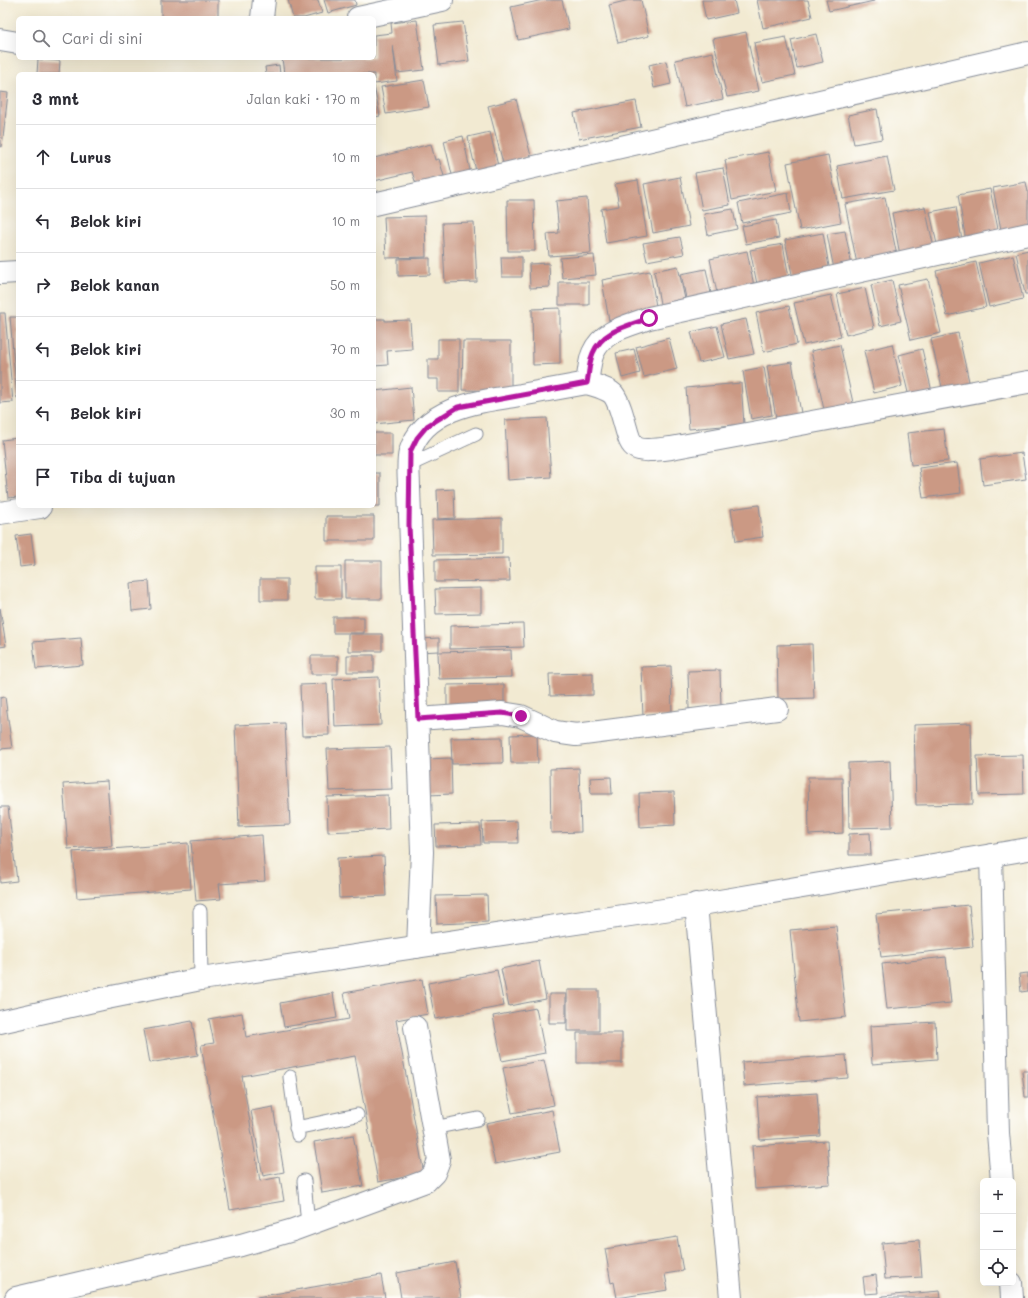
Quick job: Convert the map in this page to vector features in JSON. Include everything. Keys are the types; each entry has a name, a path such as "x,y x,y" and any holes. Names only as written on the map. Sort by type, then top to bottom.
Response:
{"street":[{"path":"262,16 264,0"},
{"path":"367,16 442,0"},
{"path":"0,40 16,43"},
{"path":"376,204 1028,53"},
{"path":"587,383 593,354 606,336 616,329 649,318 1028,234"},
{"path":"0,273 16,272"},
{"path":"418,948 422,852 418,719 409,525 409,465 410,452 417,438 427,426 458,407 587,383 612,393 617,399 627,437 633,446 645,451 672,448 1028,382"},
{"path":"0,513 33,508"},
{"path":"418,719 502,713 521,716 555,732 576,735 776,709"},
{"path":"0,1022 201,979 418,948 1028,849"},
{"path":"992,855 998,1133 1002,1178"},
{"path":"696,904 731,1298"},
{"path":"16,1298 241,1245 308,1225 426,1181 434,1174 439,1160 415,1027"},
{"path":"1011,1286 1012,1298"}],"lane":[{"path":"409,465 476,434"},
{"path":"200,911 201,979"},
{"path":"290,1078 297,1132 357,1116"},
{"path":"433,1128 478,1119"},
{"path":"304,1181 308,1225"}],"building":[{"path":"161,0 218,0 218,16 161,16"},
{"path":"288,0 318,0 322,13 311,16 292,16"},
{"path":"324,0 355,0 356,5 328,13"},
{"path":"543,0 562,0 569,29 518,40 511,7"},
{"path":"629,0 641,0 649,36 618,43 609,5"},
{"path":"702,0 734,0 737,13 706,20"},
{"path":"757,0 808,0 812,17 763,28"},
{"path":"826,0 874,0 874,1 829,11"},
{"path":"417,20 424,70 397,73 393,46 397,81 376,84 376,72 284,72 282,60 376,60 376,35 392,33 391,23"},
{"path":"463,22 469,61 439,65 434,25"},
{"path":"746,32 759,91 727,97 713,39"},
{"path":"816,34 823,62 797,68 791,40"},
{"path":"786,37 795,75 762,82 754,43"},
{"path":"713,52 723,99 685,107 675,60"},
{"path":"38,60 60,61 59,72 37,72"},
{"path":"666,61 671,84 654,88 649,65"},
{"path":"279,65 280,72 266,72 265,67"},
{"path":"424,80 429,107 386,114 381,87"},
{"path":"0,92 8,93 2,147 0,146"},
{"path":"376,96 380,116 376,117"},
{"path":"516,99 531,156 503,163 488,106"},
{"path":"636,101 641,127 579,139 574,113"},
{"path":"877,109 882,139 854,144 848,115"},
{"path":"490,132 499,170 477,175 468,137"},
{"path":"463,136 471,175 453,179 444,141"},
{"path":"431,144 435,160 439,159 444,176 416,184 412,172 376,181 376,158"},
{"path":"768,152 776,191 732,200 725,160"},
{"path":"828,155 841,222 800,230 787,163"},
{"path":"887,156 894,190 843,199 837,166"},
{"path":"723,168 730,205 702,210 695,173"},
{"path":"680,177 689,226 653,233 644,184"},
{"path":"638,180 647,236 606,243 601,209 619,206 615,184"},
{"path":"1026,182 1028,192 1028,230 1002,235 993,188"},
{"path":"990,189 999,234 966,241 958,195"},
{"path":"788,193 791,213 742,223 738,203"},
{"path":"885,197 898,261 858,269 845,204"},
{"path":"587,198 591,253 549,256 547,234 559,233 556,201"},
{"path":"507,200 534,200 535,251 508,251"},
{"path":"925,207 934,248 900,255 892,213"},
{"path":"956,207 963,245 938,249 930,212"},
{"path":"733,209 737,229 708,235 704,214"},
{"path":"425,216 426,257 386,258 384,217"},
{"path":"776,220 779,238 746,244 742,226"},
{"path":"474,222 477,282 445,283 442,223"},
{"path":"845,231 852,266 834,269 827,234"},
{"path":"823,233 830,272 793,279 785,240"},
{"path":"680,237 684,254 647,261 643,243"},
{"path":"783,244 790,283 758,289 750,250"},
{"path":"1028,250 1028,294 1025,294 1016,253"},
{"path":"747,251 755,291 718,298 710,259"},
{"path":"594,255 596,275 562,278 560,258"},
{"path":"1013,255 1023,299 989,307 979,263"},
{"path":"501,257 522,257 522,277 502,277"},
{"path":"430,258 430,275 398,276 398,259"},
{"path":"976,262 986,307 947,316 936,271"},
{"path":"549,263 550,287 530,288 529,264"},
{"path":"678,266 686,304 661,309 654,271"},
{"path":"706,269 712,298 687,303 681,274"},
{"path":"650,271 657,312 609,321 602,280"},
{"path":"928,279 941,333 911,340 898,285"},
{"path":"892,280 901,321 880,326 871,285"},
{"path":"559,282 589,282 589,305 559,305"},
{"path":"865,288 874,328 846,335 837,294"},
{"path":"831,295 841,337 804,345 794,303"},
{"path":"789,306 797,344 764,352 756,313"},
{"path":"560,308 560,364 533,365 532,309"},
{"path":"0,313 5,313 13,402 0,403"},
{"path":"10,317 16,317 16,386"},
{"path":"376,319 385,319 385,321 410,320 412,349 387,351 388,365 376,366"},
{"path":"746,319 754,354 729,359 721,324"},
{"path":"717,326 725,357 699,363 691,332"},
{"path":"958,333 971,390 944,396 931,339"},
{"path":"669,338 677,369 644,377 636,347"},
{"path":"438,339 459,339 459,392 438,392 438,379 428,379 428,359 438,359"},
{"path":"463,341 511,341 511,391 462,390"},
{"path":"892,344 902,386 874,393 864,351"},
{"path":"840,345 854,407 825,414 811,351"},
{"path":"634,349 640,373 622,378 616,353"},
{"path":"922,349 933,396 910,401 899,355"},
{"path":"792,362 801,413 776,418 767,366"},
{"path":"764,367 772,415 751,419 743,371"},
{"path":"741,383 744,424 689,429 686,388"},
{"path":"411,387 414,420 376,424 376,391"},
{"path":"547,418 551,477 508,480 505,420"},
{"path":"944,429 948,461 911,465 907,433"},
{"path":"376,433 392,433 392,455 376,455"},
{"path":"16,438 16,497 8,498 2,440"},
{"path":"1022,453 1026,479 983,485 980,459"},
{"path":"957,463 961,493 923,498 919,468"},
{"path":"376,473 380,473 380,506 376,506"},
{"path":"454,489 455,518 438,519 437,490"},
{"path":"759,505 763,537 736,541 731,509"},
{"path":"326,516 374,516 374,541 326,541"},
{"path":"502,518 502,554 433,555 432,520"},
{"path":"31,534 35,565 20,567 16,536"},
{"path":"509,558 510,581 435,582 435,560"},
{"path":"345,561 382,561 382,599 345,599"},
{"path":"315,567 341,567 341,599 315,599"},
{"path":"260,579 287,579 287,600 260,600"},
{"path":"149,581 151,609 132,611 130,583"},
{"path":"481,588 481,613 436,614 435,589"},
{"path":"0,608 6,646 0,647"},
{"path":"333,617 364,617 364,633 333,633"},
{"path":"523,624 524,647 450,649 450,626"},
{"path":"348,634 382,634 382,651 348,651"},
{"path":"81,638 83,665 36,669 33,642"},
{"path":"439,638 439,651 419,652 419,639"},
{"path":"812,644 814,698 778,699 777,645"},
{"path":"511,650 512,677 439,679 438,652"},
{"path":"347,655 374,655 374,672 347,672"},
{"path":"311,656 338,656 338,674 311,674"},
{"path":"671,666 672,717 643,717 641,667"},
{"path":"720,670 721,708 689,709 688,671"},
{"path":"593,673 593,695 550,696 549,674"},
{"path":"379,677 381,725 335,727 333,679"},
{"path":"327,684 329,735 302,736 300,685"},
{"path":"504,684 504,705 447,707 447,685"},
{"path":"5,697 12,748 0,749 0,698"},
{"path":"285,723 290,825 239,827 235,725"},
{"path":"971,723 973,804 916,805 914,725"},
{"path":"537,734 538,763 511,763 510,735"},
{"path":"502,737 503,763 452,764 451,738"},
{"path":"390,747 392,789 329,791 327,749"},
{"path":"1023,755 1024,794 979,795 977,756"},
{"path":"451,758 452,794 427,795 426,759"},
{"path":"890,761 892,827 849,828 848,763"},
{"path":"579,768 581,832 551,833 550,769"},
{"path":"611,777 612,794 591,794 590,778"},
{"path":"808,777 842,777 843,833 809,835"},
{"path":"107,781 112,846 68,849 63,784"},
{"path":"674,792 675,825 640,827 639,793"},
{"path":"388,795 389,829 328,832 327,797"},
{"path":"0,807 8,807 17,881 0,883"},
{"path":"517,821 518,843 483,843 482,822"},
{"path":"480,824 481,845 436,846 435,825"},
{"path":"870,833 871,855 849,855 849,834"},
{"path":"262,835 265,881 219,884 221,899 196,901 191,841"},
{"path":"188,843 191,889 77,898 73,852"},
{"path":"384,856 386,896 339,898 337,858"},
{"path":"487,895 488,922 437,924 436,896"},
{"path":"969,905 973,947 881,957 876,914"},
{"path":"836,926 846,1017 799,1022 790,930"},
{"path":"946,957 951,1003 887,1009 882,964"},
{"path":"539,961 546,999 509,1006 501,969"},
{"path":"497,970 504,1006 435,1019 428,983"},
{"path":"1028,973 1028,991 1021,992 1019,974"},
{"path":"422,979 428,1014 396,1020 424,1174 378,1182 355,1056 242,1076 260,1181 280,1177 284,1201 230,1210 201,1045 214,1043 209,1019 242,1013 246,1037 349,1019 344,993"},
{"path":"567,990 599,990 599,1031 567,1031"},
{"path":"333,993 337,1018 284,1027 280,1003"},
{"path":"549,994 566,994 566,1023 549,1023"},
{"path":"536,1008 545,1053 502,1061 493,1016"},
{"path":"192,1021 198,1055 149,1063 143,1030"},
{"path":"935,1022 937,1059 872,1064 870,1026"},
{"path":"577,1033 622,1033 622,1063 577,1063"},
{"path":"846,1055 848,1078 744,1086 742,1062"},
{"path":"544,1060 554,1105 512,1113 503,1068"},
{"path":"1022,1071 1028,1071 1028,1097 1025,1097"},
{"path":"817,1093 820,1136 760,1140 757,1097"},
{"path":"273,1107 284,1172 263,1176 251,1111"},
{"path":"552,1110 560,1152 495,1164 486,1123"},
{"path":"353,1135 363,1186 322,1193 314,1142"},
{"path":"827,1141 830,1184 755,1189 752,1146"},
{"path":"677,1237 683,1271 665,1274 668,1290 617,1298 614,1282 611,1283 605,1249"},
{"path":"919,1240 922,1277 885,1279 882,1243"},
{"path":"455,1262 461,1298 401,1298 397,1273"},
{"path":"381,1275 385,1298 257,1298 257,1297"},
{"path":"876,1275 878,1293 865,1294 863,1277"},
{"path":"940,1291 941,1298 882,1298 882,1296"}],"route":[{"path":"521,716 502,713 418,719 409,525 410,452 417,438 427,426 436,419 458,407 587,383 593,354 598,344 616,329 649,318"}]}
